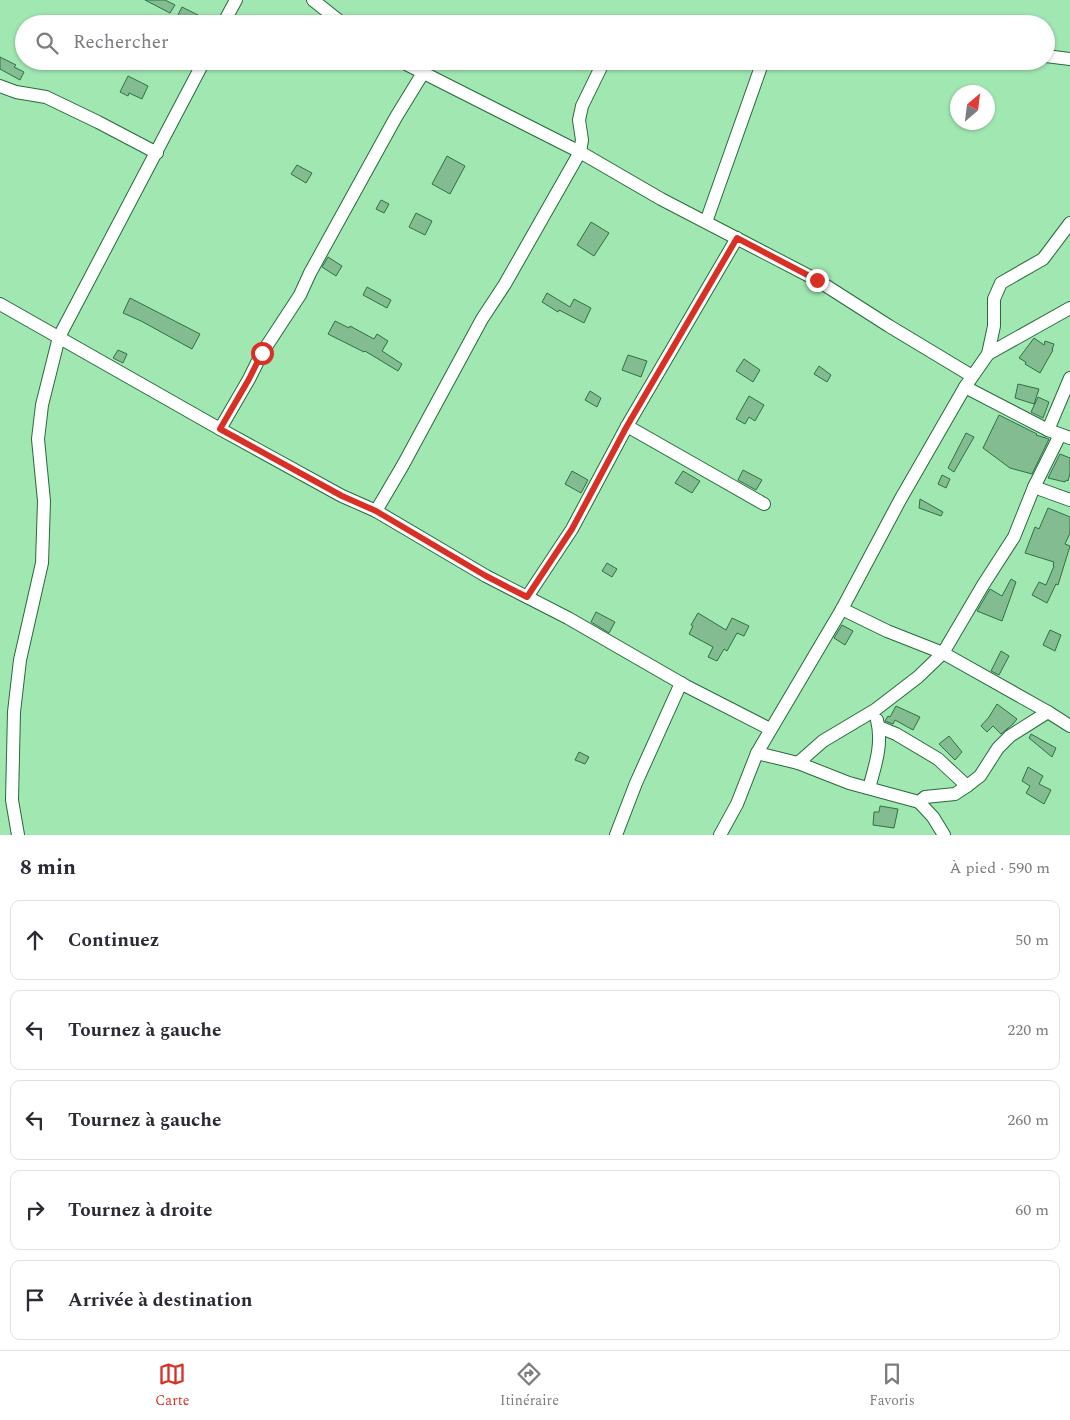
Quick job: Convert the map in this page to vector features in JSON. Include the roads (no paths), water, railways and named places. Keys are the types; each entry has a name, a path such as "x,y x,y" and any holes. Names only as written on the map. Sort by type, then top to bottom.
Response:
{"street":[{"path":"228,15 236,0"},
{"path":"313,0 332,15"},
{"path":"1055,58 1070,60"},
{"path":"18,835 12,800 14,712 20,660 42,563 44,501 38,439 42,405 59,337 199,70"},
{"path":"417,70 580,152 625,179 817,280 889,326 969,381 1048,430 1065,437 1034,487 1014,537 943,653 918,677 875,710 823,741 798,762"},
{"path":"376,511 482,319 505,284 580,152 582,140 579,120 582,106 600,70"},
{"path":"706,222 760,70"},
{"path":"220,429 262,353 300,295 310,273 423,73"},
{"path":"0,86 16,92 46,97 83,114 156,153"},
{"path":"720,835 737,804 757,753 770,729 842,609 900,500 969,381 988,354 994,326 994,300 1001,283 1043,259 1070,223"},
{"path":"527,597 572,529 627,426 737,238"},
{"path":"0,304 220,429 342,496 376,511 486,576 568,618 681,684 770,729"},
{"path":"988,354 1070,308"},
{"path":"1048,430 1070,378"},
{"path":"627,426 764,504"},
{"path":"1034,487 1070,500"},
{"path":"842,609 887,631 943,653 1070,726"},
{"path":"616,835 636,783 681,684"},
{"path":"868,788 879,751 879,727 875,710"},
{"path":"919,802 925,797 955,794 967,786 980,776 998,748 1010,736 1048,712"},
{"path":"879,727 896,734 938,759 967,786"},
{"path":"757,753 798,762 849,783 919,802 933,817 940,833"}]}
